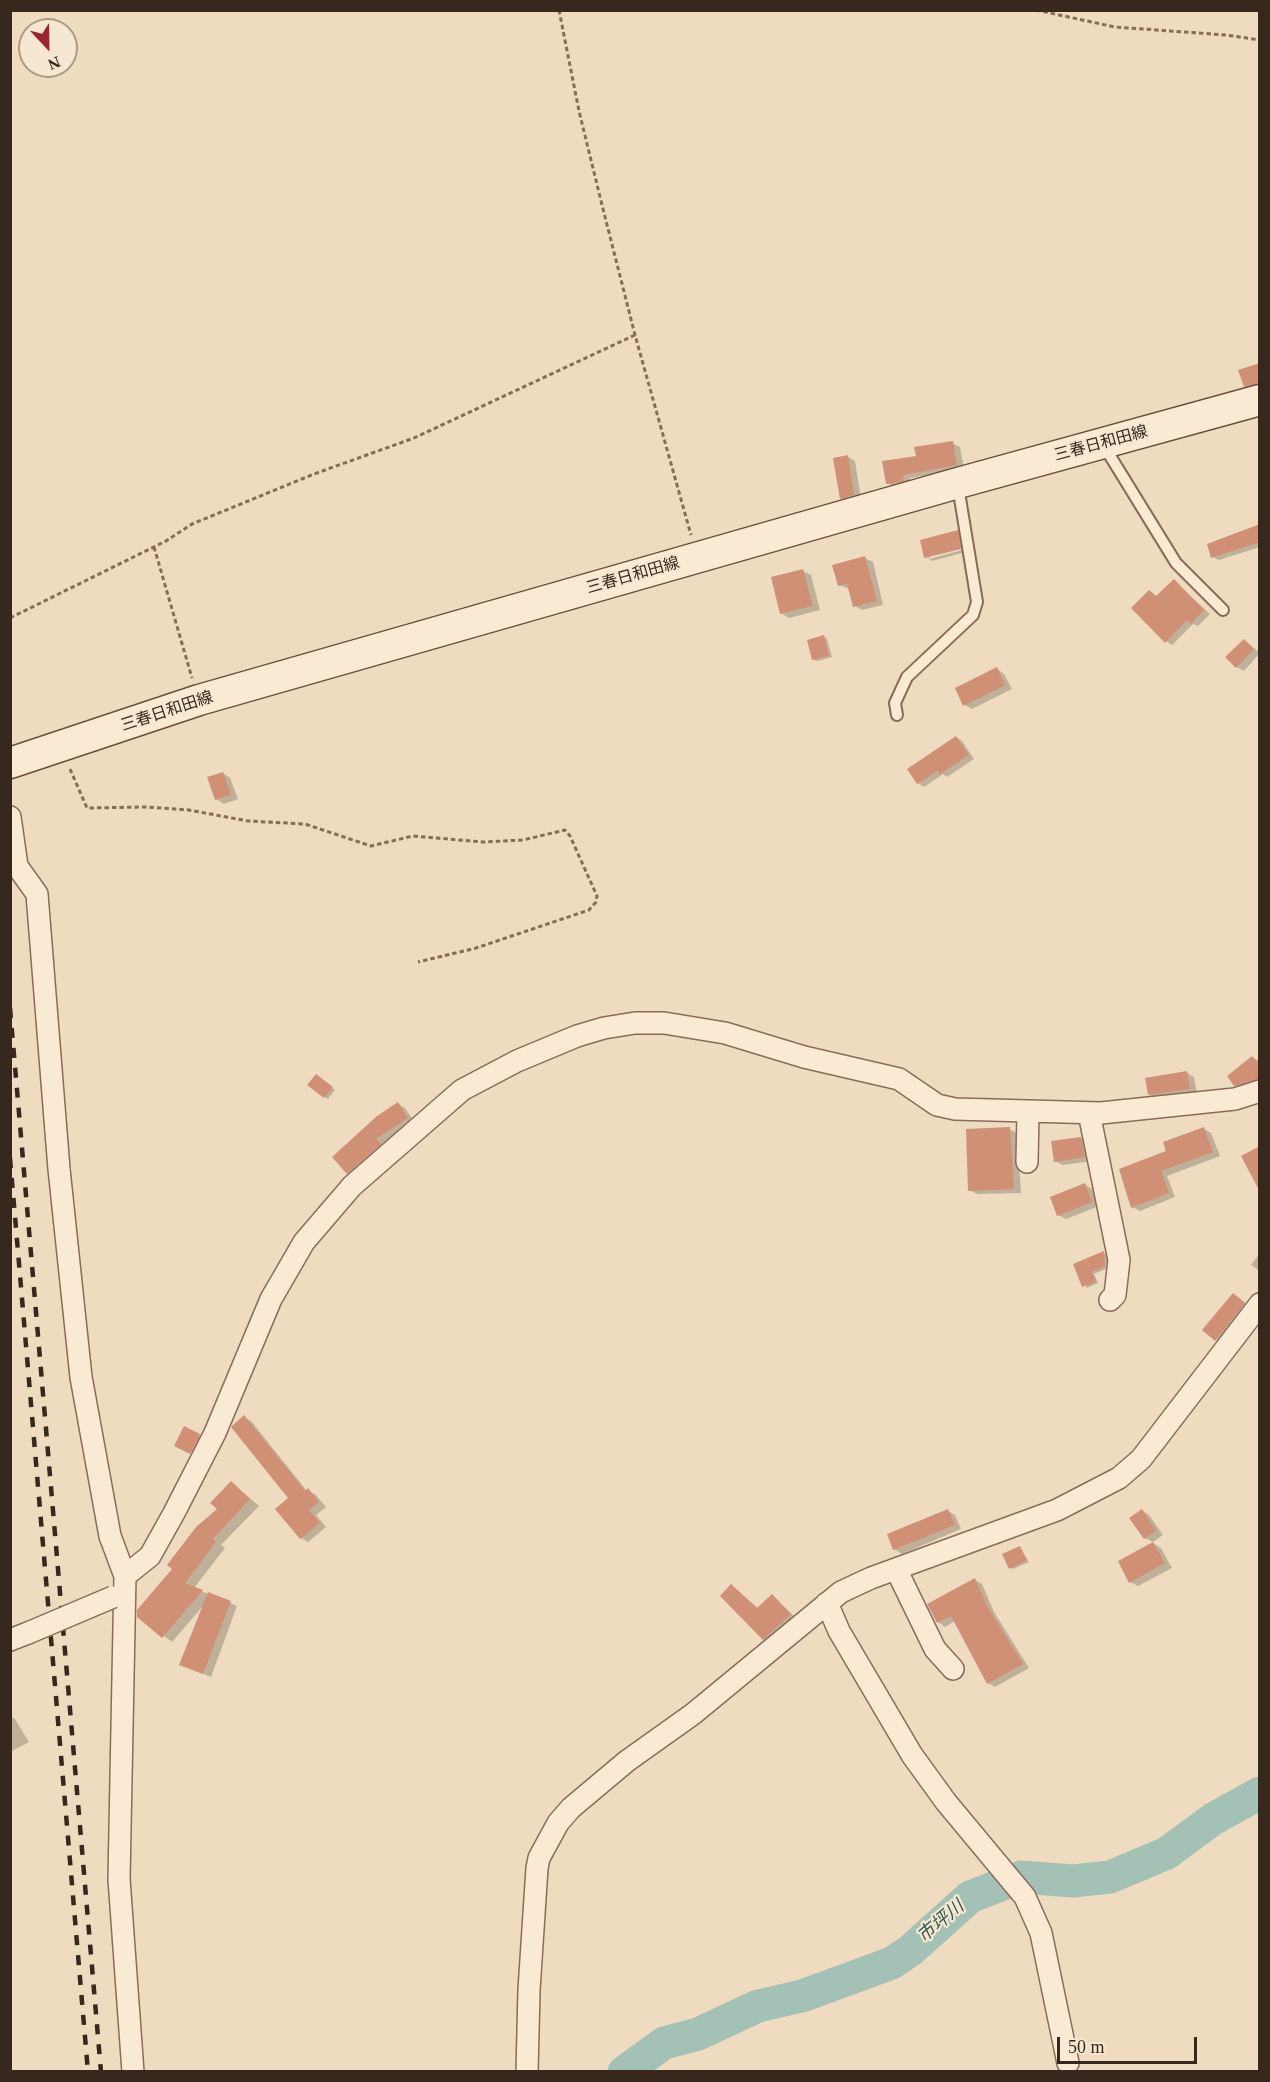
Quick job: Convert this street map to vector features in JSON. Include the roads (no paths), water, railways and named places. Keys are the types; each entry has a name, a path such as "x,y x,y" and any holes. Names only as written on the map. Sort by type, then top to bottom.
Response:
{"main road":[{"name":"三春日和田線","path":"10,763 61,748 199,700 958,483 1260,400"}],"street":[{"path":"10,817 17,866 37,894 59,1169 81,1377 121,1589 119,1879 133,2072"},
{"path":"19,1637 121,1589 150,1556 215,1433 271,1299 304,1242 352,1186 462,1090 482,1078 577,1036 624,1025 664,1023 725,1033 804,1057 899,1079 945,1107 1089,1113 1235,1099 1260,1091"},
{"path":"1027,1162 1028,1112"},
{"path":"1089,1113 1119,1260 1115,1295 1110,1300"},
{"path":"527,2072 529,1990 537,1868 539,1858 558,1823 571,1808 627,1761 693,1714 841,1592 896,1569 1057,1510 1119,1478 1141,1459 1260,1304"},
{"path":"896,1569 935,1649 953,1669"},
{"path":"827,1603 839,1631 912,1755 946,1802 1025,1897 1041,1933 1068,2063"}],"lane":[{"path":"1103,444 1176,563 1223,610"},
{"path":"897,715 895,703 907,677 973,615 977,602 958,483"}],"waterway":[{"name":"市坪川","path":"624,2072 664,2043 698,2034 758,2006 802,1996 892,1963 911,1950 970,1897 1021,1877 1073,1881 1110,1877 1167,1853 1213,1819 1260,1793"}],"railway":[{"path":"10,1008 101,2072"},
{"path":"10,1158 88,2072"}]}
